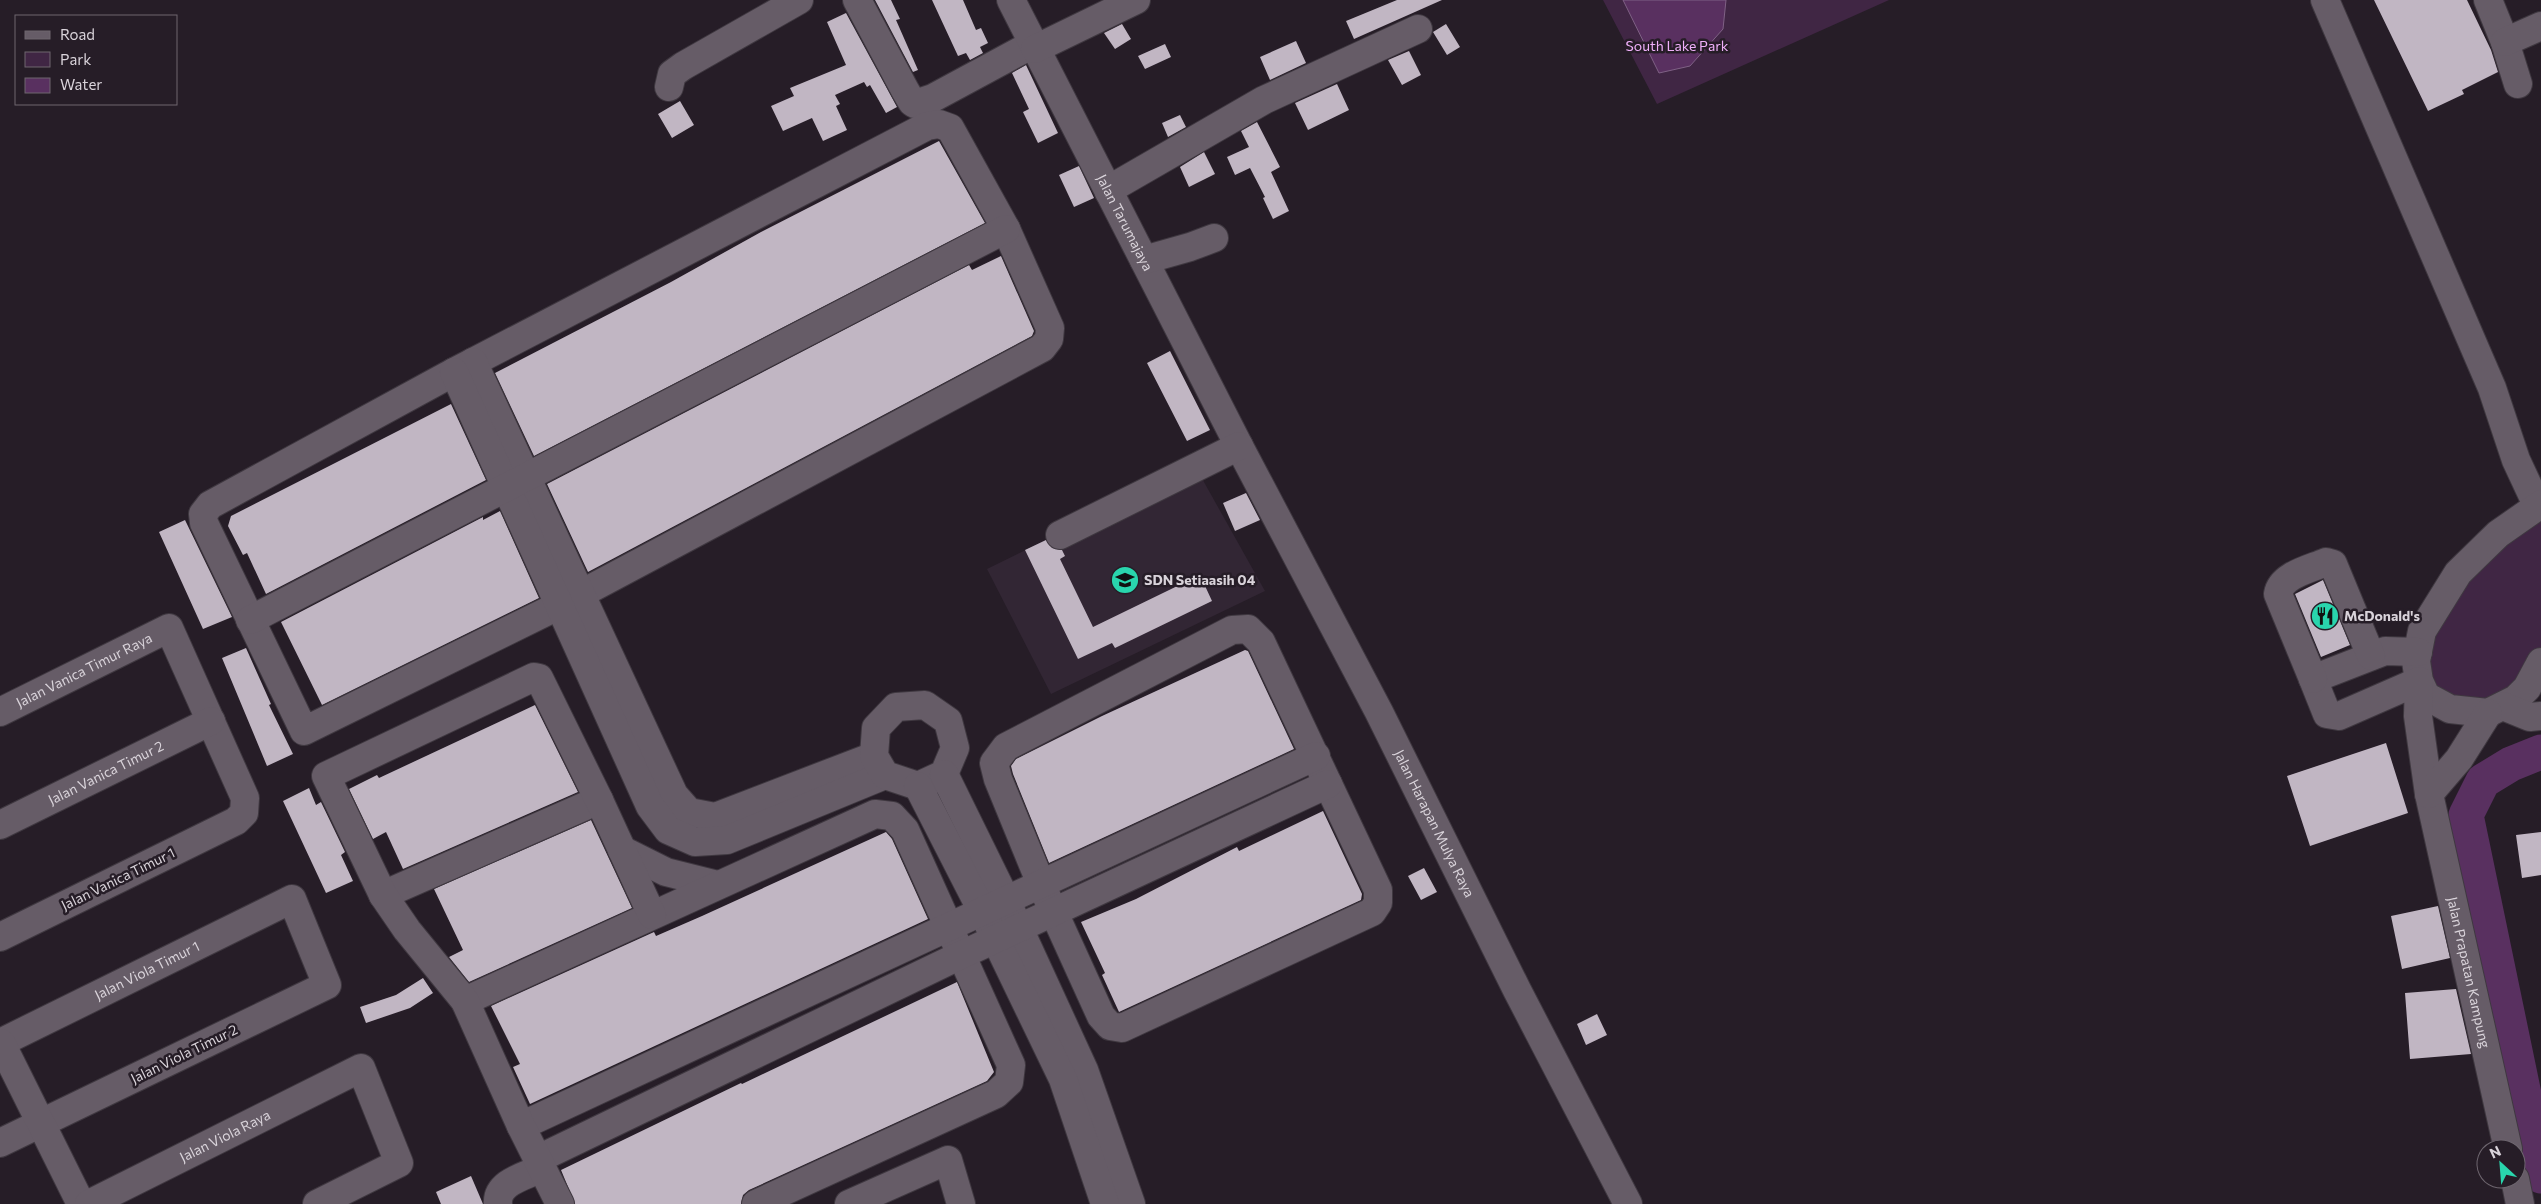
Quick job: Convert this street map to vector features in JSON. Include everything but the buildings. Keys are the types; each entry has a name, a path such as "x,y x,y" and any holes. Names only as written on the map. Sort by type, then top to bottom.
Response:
{"street":[{"path":"669,87 672,74 683,66 799,0"},
{"path":"857,0 904,90 915,104 933,98 1136,0"},
{"name":"Jalan Tarumajaya","path":"1011,0 1040,45 1112,189 1153,258 1239,446"},
{"path":"2325,0 2492,388 2516,460 2539,504"},
{"path":"2488,0 2505,42 2518,84"},
{"path":"2505,42 2541,26"},
{"path":"1112,189 1264,100 1418,29"},
{"path":"939,124 950,128 1006,228 1050,328 1049,339 1042,348 570,599 304,731 204,523 203,514 210,505 464,367 927,126 939,124"},
{"path":"250,620 1006,228"},
{"path":"1153,258 1214,238"},
{"path":"464,367 570,599 674,795 689,812 715,817 879,765 918,786 994,906 1073,1074 1131,1204"},
{"path":"1060,535 1239,446"},
{"name":"Jalan Harapan Mulya Raya","path":"1239,446 1379,712 1517,990 1628,1204"},
{"name":"Jalan Prapatan Kampung","path":"2506,1139 2429,794 2418,716 2419,680 2416,661 2422,632 2458,573 2498,534 2539,504"},
{"path":"2371,656 2333,564 2326,562 2284,580 2279,586 2278,594 2327,714 2339,716 2419,680 2426,696 2450,709 2496,710 2530,717 2541,716"},
{"name":"Jalan Vanica Timur Raya","path":"0,712 169,628 210,721"},
{"path":"1248,629 1261,642 1328,784 1378,890 1378,903 1372,912 1122,1028 1110,1026 1101,1016 1041,884 998,779 994,763 1006,747 1232,630 1248,629"},
{"path":"2313,679 2385,651 2418,652"},
{"path":"2429,794 2459,759 2496,710 2528,688 2541,662"},
{"path":"560,1204 521,1126 465,1001 407,930 382,895 326,776 534,677 539,678 599,800 652,916"},
{"path":"879,765 876,728 896,708 924,705 948,721 955,748 944,774 918,786"},
{"name":"Jalan Vanica Timur 1","path":"0,937 236,821 244,813 245,798 210,721"},
{"name":"Jalan Vanica Timur 2","path":"0,825 210,721"},
{"path":"521,1126 1316,756"},
{"path":"944,774 994,906"},
{"path":"498,1204 498,1196 502,1187 540,1163 962,955 1328,784"},
{"path":"382,895 599,800"},
{"path":"465,1001 875,814 892,816 905,830 1011,1065 1009,1082 996,1094 756,1204"},
{"path":"622,850 666,872 718,886"},
{"name":"Jalan Viola Timur 2","path":"0,1143 327,985 292,899"},
{"name":"Jalan Viola Timur 1","path":"1,1043 292,899"},
{"path":"1,1043 81,1204"},
{"name":"Jalan Viola Raya","path":"89,1204 361,1068 399,1163 317,1204"},
{"path":"1073,1074 1105,1204"},
{"path":"849,1204 948,1160 961,1204"},
{"path":"2517,1189 2520,1204"}],"shaded area":[{"name":"SDN Setiaasih 04","path":"1195,466 1265,591 1051,694 987,569"}],"green space":[{"name":"South Lake Park","path":"1603,0 1889,0 1657,104"},
{"path":"2541,504 2541,662 2503,706 2426,696 2422,631"}],"water":[{"path":"1623,0 1726,0 1723,29 1690,66 1659,73"}],"waterway":[{"path":"2541,752 2511,764 2483,781 2466,815 2541,1176"}],"place":[{"name":"SDN Setiaasih 04","path":"1125,580"},
{"name":"McDonald's","path":"2325,616"}]}
